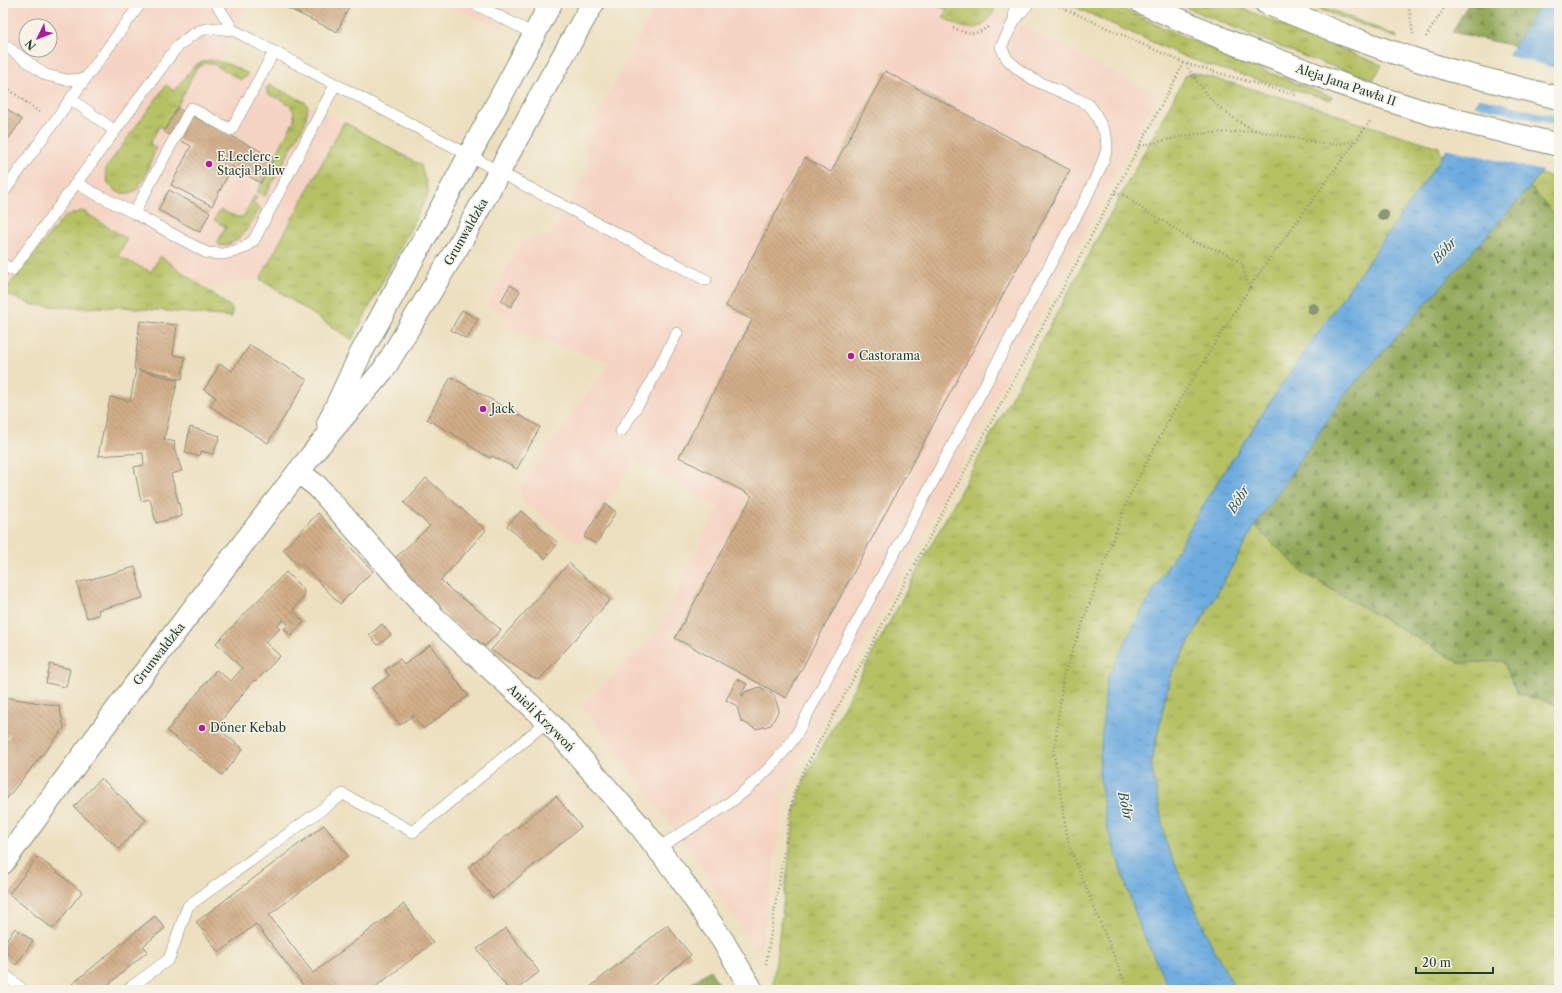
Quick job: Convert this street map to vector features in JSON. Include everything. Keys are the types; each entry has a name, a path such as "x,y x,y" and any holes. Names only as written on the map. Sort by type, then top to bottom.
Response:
{"street":[{"name":"Grunwaldzka","path":"318,447 355,352 470,155 551,3"},
{"name":"Grunwaldzka","path":"3,863 137,682 298,472 384,369 463,238 593,3"},
{"name":"Aleja Jana Pawła II","path":"1142,3 1235,44 1365,93 1435,115 1559,145"},
{"path":"1266,3 1342,34 1389,51 1449,70 1559,98"},
{"name":"Anieli Krzywoń","path":"298,472 317,486 435,618 548,722 658,849 678,875 723,941 750,988"}],"lane":[{"path":"3,193 85,78 141,3"},
{"path":"216,3 233,30"},
{"path":"473,3 534,34"},
{"path":"1014,21 1015,3"},
{"path":"658,849 726,806 760,777 781,756 795,737 1082,205 1102,164 1107,149 1106,136 1096,113 1089,106 1077,99 1036,81 1019,70 1007,59 1001,47 1014,21 1029,3"},
{"path":"3,264 12,270 176,48 193,33 209,28 233,30 470,155 499,172 706,280"},
{"path":"3,44 46,75 67,80 85,78"},
{"path":"134,213 192,108 231,130 274,52"},
{"path":"77,183 90,192 134,213 207,253 223,254 244,248 254,240 335,85"},
{"path":"71,99 115,131"},
{"path":"621,431 644,395 677,333"},
{"path":"127,990 169,959 188,906 343,794 413,832 548,722"},
{"path":"3,973 23,990"}],"path":[{"path":"1052,3 1186,64 1299,96"},
{"path":"1406,3 1409,8 1414,37"},
{"path":"1431,28 1447,3"},
{"path":"952,28 966,33 978,33 992,24"},
{"path":"1186,64 1189,72 1211,100 1230,115 1251,128 1331,145 1356,140"},
{"path":"750,988 766,964 791,806 794,792 802,774 1140,146 1186,64"},
{"path":"3,85 54,122"},
{"path":"1128,990 1069,846 1054,753 1063,677 1128,498 1179,401 1249,289 1365,128"},
{"path":"1140,146 1196,134 1227,133 1256,129"},
{"path":"1115,193 1127,196 1146,211 1162,220 1193,242 1221,252 1242,263 1249,289"}],"shaded area":[{"path":"3,3 248,3 220,62 344,122 260,279 204,288 160,256 151,273 118,256 65,216 3,292"},
{"path":"440,3 515,3 501,28"},
{"path":"658,3 977,3 1158,95 821,725 800,761 784,798 761,948 754,949 691,851 582,706 658,632 718,507 636,460 607,501 580,545 523,501 520,488 610,362 507,329 513,319 487,306 522,240 551,236 589,168 584,140"}],"green space":[{"path":"932,3 996,3 995,9 986,22 977,27 966,28 943,18 947,10"},
{"path":"1066,3 1109,3 1229,57 1332,97 1331,100 1217,68 1185,57"},
{"path":"1175,3 1230,3 1382,65 1373,80 1308,58"},
{"path":"1303,3 1314,3 1397,36 1397,38"},
{"path":"1469,3 1559,3 1559,56 1452,32"},
{"path":"208,60 228,64 247,73 247,76 241,80 211,63 206,63 196,69 166,129 159,126 150,144 156,148 143,182 140,182 139,183 141,185 130,193 118,192 109,183 106,176 106,168 166,85 174,91 195,65"},
{"path":"1195,73 1327,110 1350,120 1439,147 1442,157 1286,378 1213,489 1135,623 1106,824 1141,930 1170,990 772,990 796,805 806,776 1186,75"},
{"path":"270,85 305,102 308,107 305,123 265,196 257,192 294,120 293,110 287,103 268,94 266,88"},
{"path":"344,122 421,165 429,193 352,340 260,279"},
{"path":"1540,174 1559,178 1559,219 1530,187"},
{"path":"1530,187 1559,219 1559,705 1518,694 1503,661 1460,663 1305,574 1255,526 1347,392"},
{"path":"254,196 257,197 253,204 260,208 249,227 235,241 221,246 218,244 218,241 226,227 214,220 220,210 237,217 243,217"},
{"path":"83,211 127,239 118,256 151,272 160,256 232,308 232,317 121,307 75,308 33,305 3,293 65,216"},
{"path":"1255,526 1305,574 1460,663 1503,661 1518,694 1559,705 1559,990 1236,990 1214,950 1166,844 1151,764 1170,676"},
{"path":"710,970 722,990 682,990"}],"water":[{"name":"Bóbr","path":"1542,3 1559,3 1559,136 1540,174 1347,392 1255,526 1170,676 1151,764 1166,844 1214,950 1236,990 1170,990 1141,930 1106,824 1099,772 1106,681 1135,623 1213,489 1286,378 1442,157"}],"pier":[{"path":"1505,55 1559,69 1559,117 1478,97"},
{"path":"1473,105 1559,126 1559,140 1543,171 1445,148"}],"building":[{"path":"277,3 351,3 337,32"},
{"name":"Castorama","path":"885,71 1070,170 786,698 675,638 752,496 679,457 752,320 726,306 805,158 831,172"},
{"path":"3,106 22,120 3,146"},
{"path":"177,108 274,158 261,183 232,167 212,206 171,185 191,146 164,132"},
{"path":"169,190 210,212 200,232 158,210"},
{"path":"510,285 520,291 511,307 501,301"},
{"path":"462,310 478,319 467,339 451,330"},
{"path":"140,321 177,325 173,355 185,357 182,379 169,377 170,375 138,370 178,380 164,439 175,442 174,448 182,471 171,474 182,516 156,523 150,499 141,501 134,467 144,465 143,453 98,456 110,397 130,401 136,369 134,369"},
{"path":"250,345 307,380 268,443 210,406 216,397 204,390 220,364 232,371"},
{"path":"451,377 540,427 517,469 492,456 490,458 468,445 469,443 427,419"},
{"path":"190,427 220,436 213,454 201,451 199,456 185,453"},
{"path":"426,478 486,530 441,580 452,591 472,605 501,630 485,646 451,621 394,559 430,526 404,503"},
{"path":"605,504 616,512 596,544 584,537"},
{"path":"521,511 558,543 545,559 507,526"},
{"path":"318,513 373,571 340,604 302,564 299,566 283,550"},
{"path":"569,563 610,600 539,680 528,675 491,650"},
{"path":"135,567 143,598 98,610 99,615 87,618 77,583"},
{"path":"286,572 304,590 303,598 293,610 304,622 291,636 284,629 288,624 283,620 277,626 280,629 265,642 280,656 256,681 254,680 216,727 243,749 222,775 167,731 216,670 231,681 242,668 216,643"},
{"path":"382,624 391,635 378,645 369,635"},
{"path":"430,645 468,696 423,729 413,715 400,725 372,688 389,676 385,670 400,659 404,665"},
{"path":"50,664 70,669 66,687 46,683"},
{"path":"737,679 747,684 741,695 743,696 745,692 760,687 774,695 779,710 771,725 756,729 741,721 737,706 726,700"},
{"path":"3,697 59,706 64,728 3,803 3,743 10,735 3,729"},
{"path":"101,778 146,820 119,849 74,807"},
{"path":"556,796 581,827 493,898 468,867"},
{"path":"324,825 348,856 269,915 313,973 404,904 433,943 371,990 307,990 256,924 219,953 196,922"},
{"path":"38,857 82,892 53,929 9,894"},
{"path":"155,916 165,928 143,946 148,951 102,990 77,990 72,984"},
{"path":"667,925 691,955 647,990 586,990"},
{"path":"15,928 33,941 16,965 3,954 3,944"},
{"path":"506,928 539,972 516,990 509,990 477,949"}],"place":[{"name":"E.Leclerc - Stacja Paliw","path":"209,164"},
{"name":"Castorama","path":"851,356"},
{"name":"Jack","path":"483,409"},
{"name":"Döner Kebab","path":"202,728"}]}
